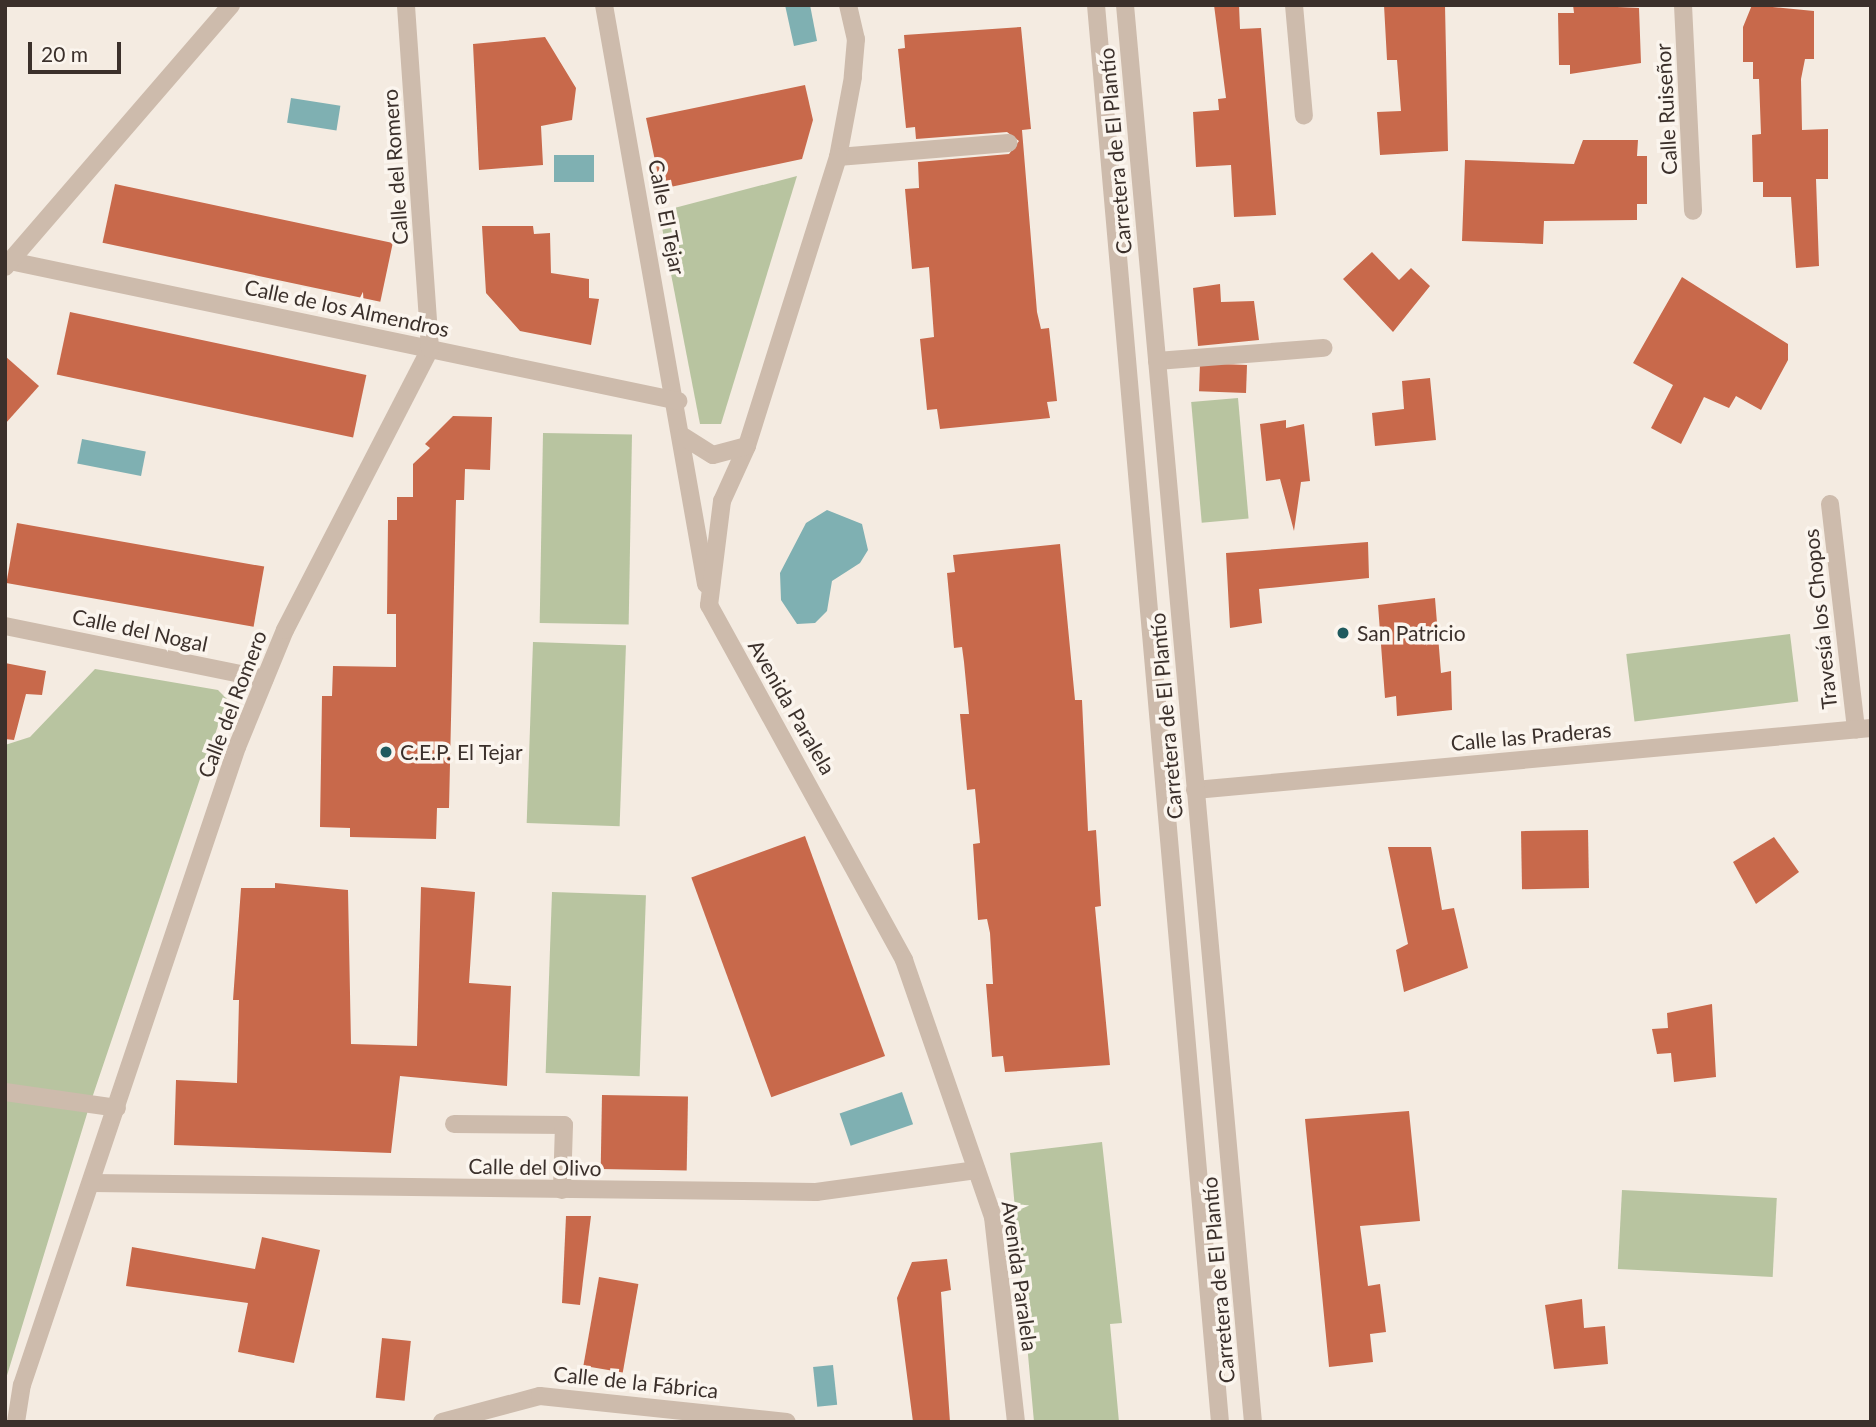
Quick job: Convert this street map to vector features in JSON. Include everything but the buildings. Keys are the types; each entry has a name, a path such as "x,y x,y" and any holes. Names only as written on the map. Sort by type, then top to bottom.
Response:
{"street":[{"path":"7,263 231,5"},
{"name":"Calle del Romero","path":"16,1422 22,1385 265,679 430,349 406,5"},
{"name":"Calle El Tejar","path":"604,5 678,401 709,605"},
{"path":"709,605 722,501 747,446 838,157 853,77 856,39 848,5"},
{"name":"Carretera de El Plantío","path":"1096,5 1220,1422"},
{"name":"Carretera de El Plantío","path":"1125,5 1253,1422"},
{"path":"1294,5 1304,116"},
{"name":"Calle Ruiseñor","path":"1683,5 1693,211"},
{"path":"838,157 1008,143"},
{"name":"Calle de los Almendros","path":"7,263 678,401"},
{"path":"1157,362 1323,348"},
{"path":"684,437 713,455 747,446"},
{"name":"Travesía los Chopos","path":"1830,504 1863,729"},
{"name":"Avenida Paralela","path":"709,605 904,960 993,1217 1016,1422"},
{"name":"Calle del Nogal","path":"5,626 265,679"},
{"name":"Calle las Praderas","path":"1195,790 1863,729"},
{"path":"5,1092 117,1108"},
{"path":"454,1124 564,1125 562,1190"},
{"name":"Calle del Olivo","path":"92,1183 816,1192 977,1170"},
{"name":"Calle de la Fábrica","path":"442,1422 540,1396 787,1422"}],"green space":[{"path":"797,176 721,424 700,424 659,212"},
{"path":"1238,398 1249,519 1202,523 1191,402"},
{"path":"543,433 632,435 629,625 540,623"},
{"path":"1790,634 1798,701 1635,722 1626,654"},
{"path":"533,642 626,645 620,826 527,823"},
{"path":"95,669 218,690 227,699 90,1104 5,1382 5,745 30,737"},
{"path":"552,892 646,895 640,1076 546,1073"},
{"path":"1102,1142 1122,1323 1110,1324 1119,1422 1034,1422 1010,1153"},
{"path":"1622,1190 1777,1198 1773,1277 1618,1269"}],"water":[{"path":"785,5 810,5 817,41 794,46"},
{"path":"291,98 340,106 336,131 287,123"},
{"path":"554,155 594,155 594,182 554,182"},
{"path":"82,439 146,451 141,476 77,464"},
{"path":"827,510 862,524 868,550 860,563 832,581 827,611 815,623 797,624 781,600 780,573 806,523"},
{"path":"902,1092 913,1124 851,1146 840,1113"},
{"path":"833,1365 837,1405 817,1407 813,1367"}],"place":[{"name":"San Patricio","path":"1343,633"},
{"name":"C.E.P. El Tejar","path":"386,752"}]}
